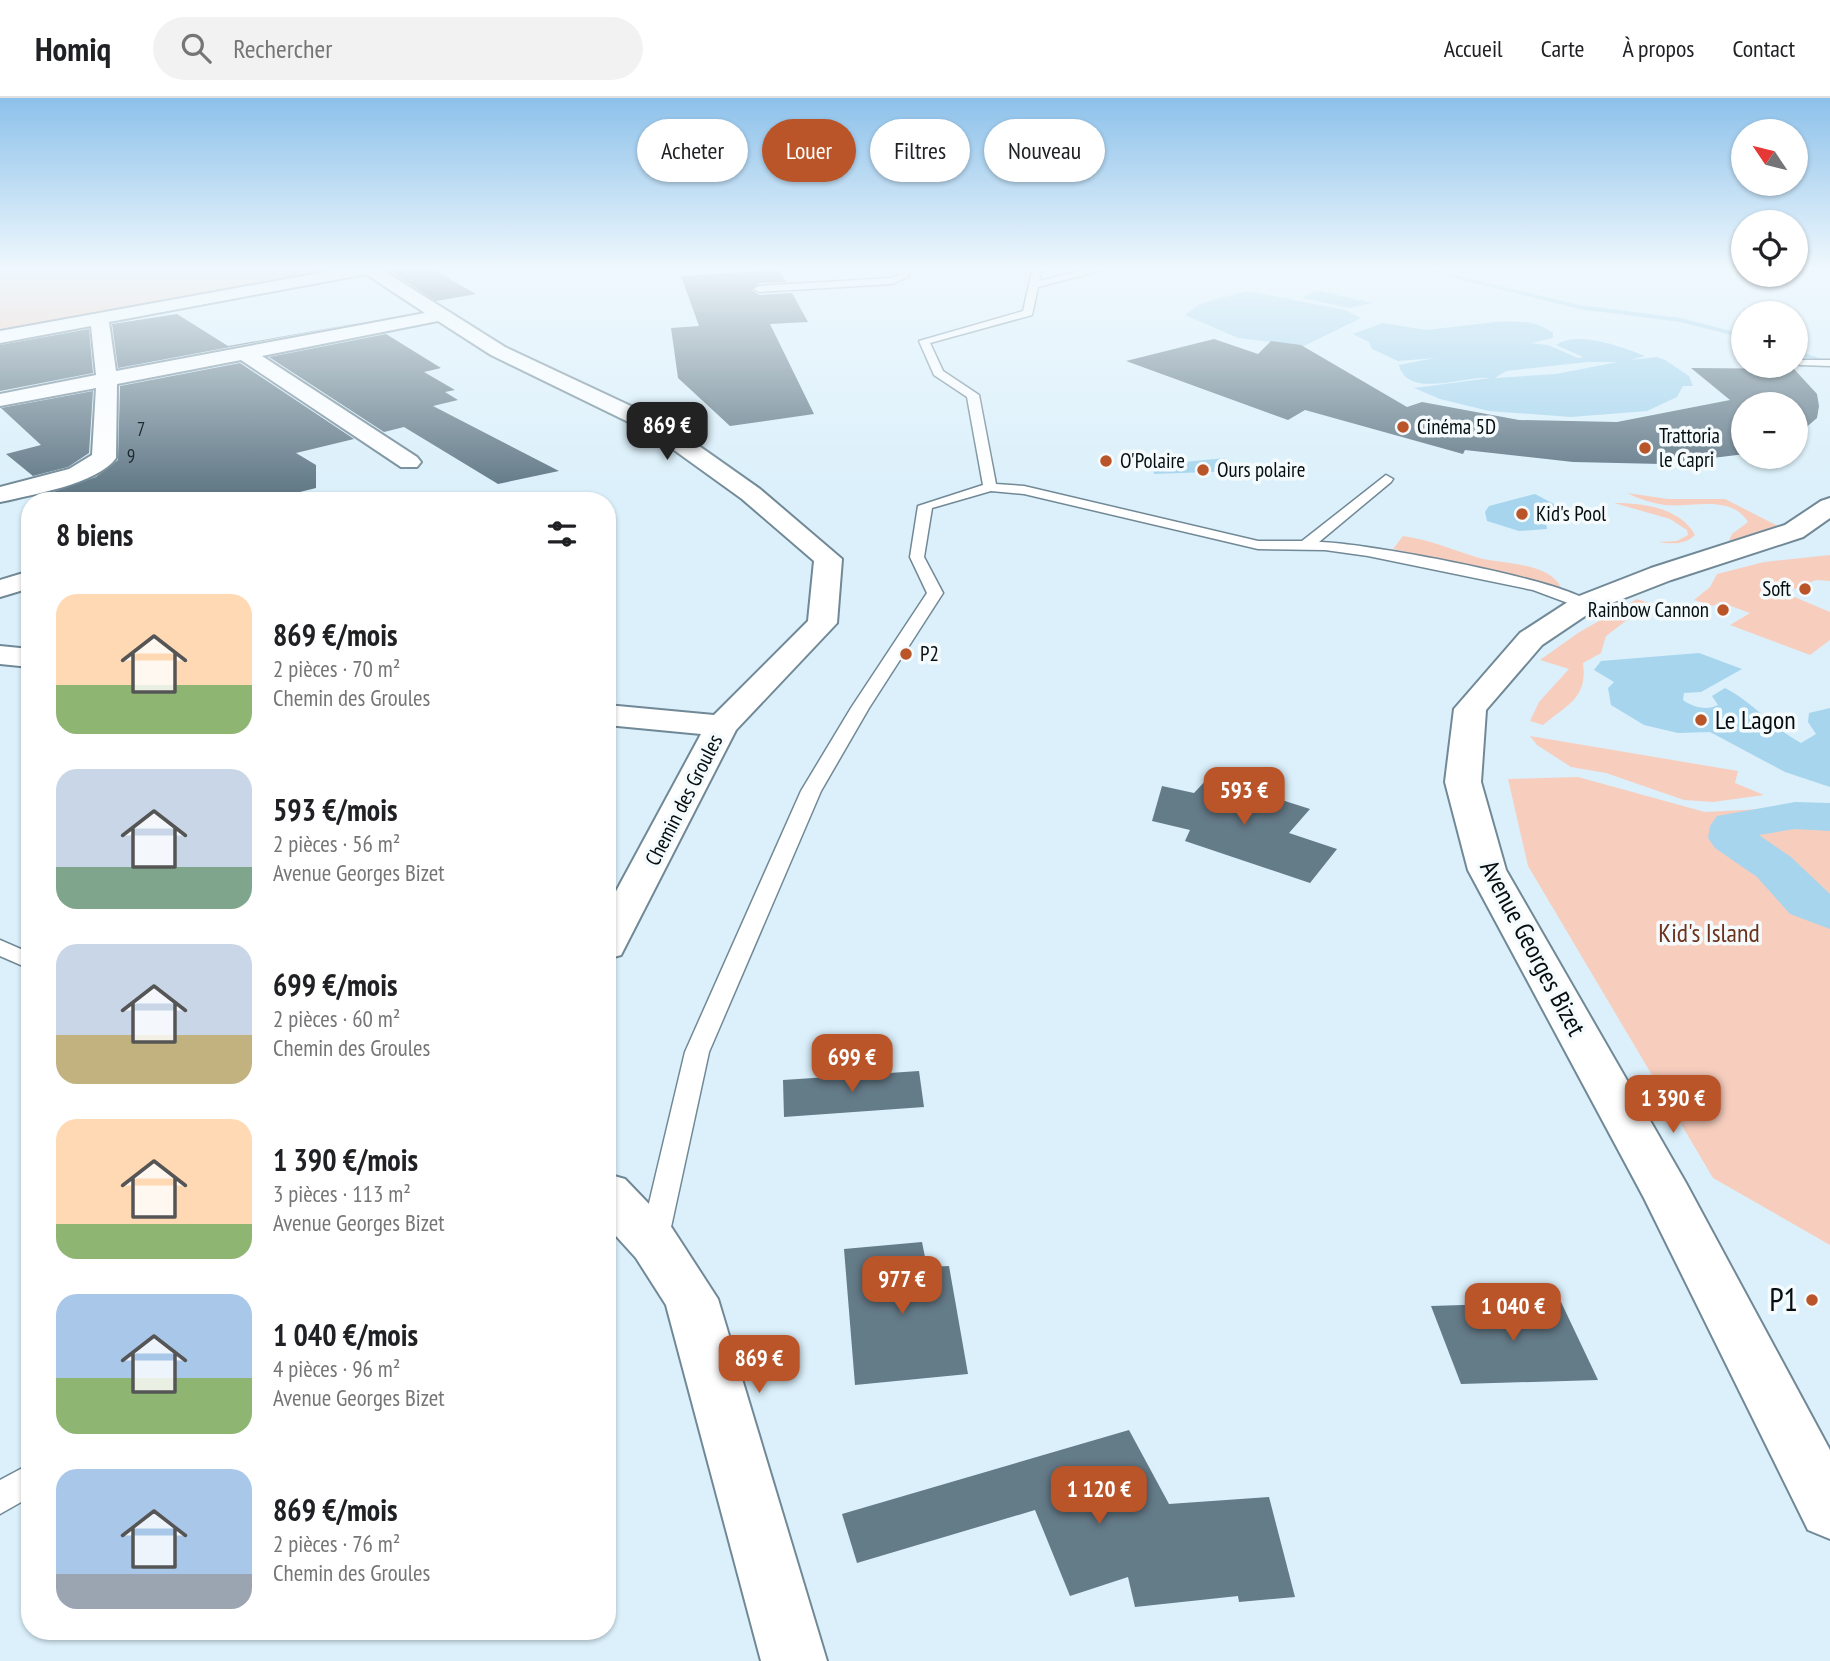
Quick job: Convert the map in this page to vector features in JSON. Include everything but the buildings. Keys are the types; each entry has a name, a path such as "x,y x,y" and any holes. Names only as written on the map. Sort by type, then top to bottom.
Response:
{"street":[{"path":"0,495 78,474 104,458 107,378 102,340"},
{"path":"0,400 306,340"},
{"name":"Chemin des Groules","path":"481,340 498,351 657,427 751,494 828,559 822,623 722,726 616,929"},
{"path":"243,352 410,462"},
{"name":"Avenue Georges Bizet","path":"1830,506 1794,531 1661,573 1584,604 1531,639 1470,709 1463,782 1487,870 1668,1197 1830,1510"},
{"path":"0,589 21,582"},
{"path":"0,655 21,657"},
{"path":"616,716 722,726"},
{"path":"616,1203 654,1244 691,1299 794,1661"}],"lane":[{"path":"928,340 924,341 938,373 973,396 990,487"},
{"path":"1808,362 1830,363"},
{"path":"1305,546 1386,479"},
{"path":"654,1244 697,1052 811,791 860,708 935,593 917,557 925,506 990,487 1024,490 1258,545 1368,552 1537,586 1584,604"},
{"path":"0,947 21,958"},
{"path":"0,1498 21,1485"}],"green space":[{"path":"1627,493 1668,499 1725,499 1778,526 1728,543 1732,534 1748,522 1741,513 1732,508 1710,504 1665,505"},
{"path":"1614,503 1659,508 1680,518 1695,535 1682,542 1658,542 1677,541 1688,535 1687,530 1670,519"},
{"path":"1403,536 1487,560 1535,568 1545,572 1561,587 1393,549"},
{"path":"1830,555 1830,581 1816,580 1785,593 1830,612 1830,640 1810,655 1730,625 1750,613 1720,602 1713,606 1694,600 1710,587 1717,574 1764,562"},
{"path":"1637,599 1660,607 1627,620 1606,636 1601,653 1583,663 1582,685 1574,700 1543,725 1530,721 1539,702 1569,669 1540,660 1578,633"},
{"path":"1530,736 1738,771 1735,783 1764,795 1713,802 1684,800 1606,773 1571,767 1537,745"},
{"name":"Kid's Island","path":"1578,777 1705,812 1817,806 1830,808 1830,1245 1713,1178 1528,866 1508,779"}],"water":[{"path":"1254,340 1316,340 1304,346"},
{"path":"1365,340 1544,340 1531,343 1548,345 1578,358 1583,357 1556,345 1571,340 1588,340 1645,356 1630,360 1657,357 1665,360 1689,376 1693,386 1683,386 1677,397 1647,411 1571,417 1489,411 1440,399 1414,388 1490,378 1439,384 1414,381 1404,375 1399,365 1435,358 1398,361 1372,349","holes":["1587,362 1618,362 1556,374 1495,378 1506,371"]},
{"path":"1225,458 1227,462 1234,463 1235,471 1154,474 1153,465"},
{"name":"Kid's Pool","path":"1535,494 1567,511 1546,521 1547,529 1519,531 1487,521 1485,512 1489,506"},
{"name":"Le Lagon","path":"1699,653 1742,669 1701,692 1684,693 1683,700 1691,705 1704,708 1718,705 1712,696 1725,688 1801,743 1816,734 1808,722 1809,713 1830,708 1830,787 1785,772 1710,732 1678,733 1644,725 1611,705 1608,688 1614,682 1594,670 1601,661"}],"waterway":[{"path":"1808,356 1830,364"},
{"path":"1830,817 1795,816 1733,826 1732,838 1774,867 1808,903 1830,913"}],"place":[{"name":"Cinéma 5D","path":"1403,427"},
{"name":"Trattoria le Capri","path":"1645,448"},
{"name":"O'Polaire","path":"1106,461"},
{"name":"Ours polaire","path":"1203,470"},
{"name":"Kid's Pool","path":"1522,514"},
{"name":"Soft","path":"1805,589"},
{"name":"Rainbow Cannon","path":"1723,610"},
{"name":"P2","path":"906,654"},
{"name":"Le Lagon","path":"1701,720"},
{"name":"P1","path":"1812,1300"}]}
